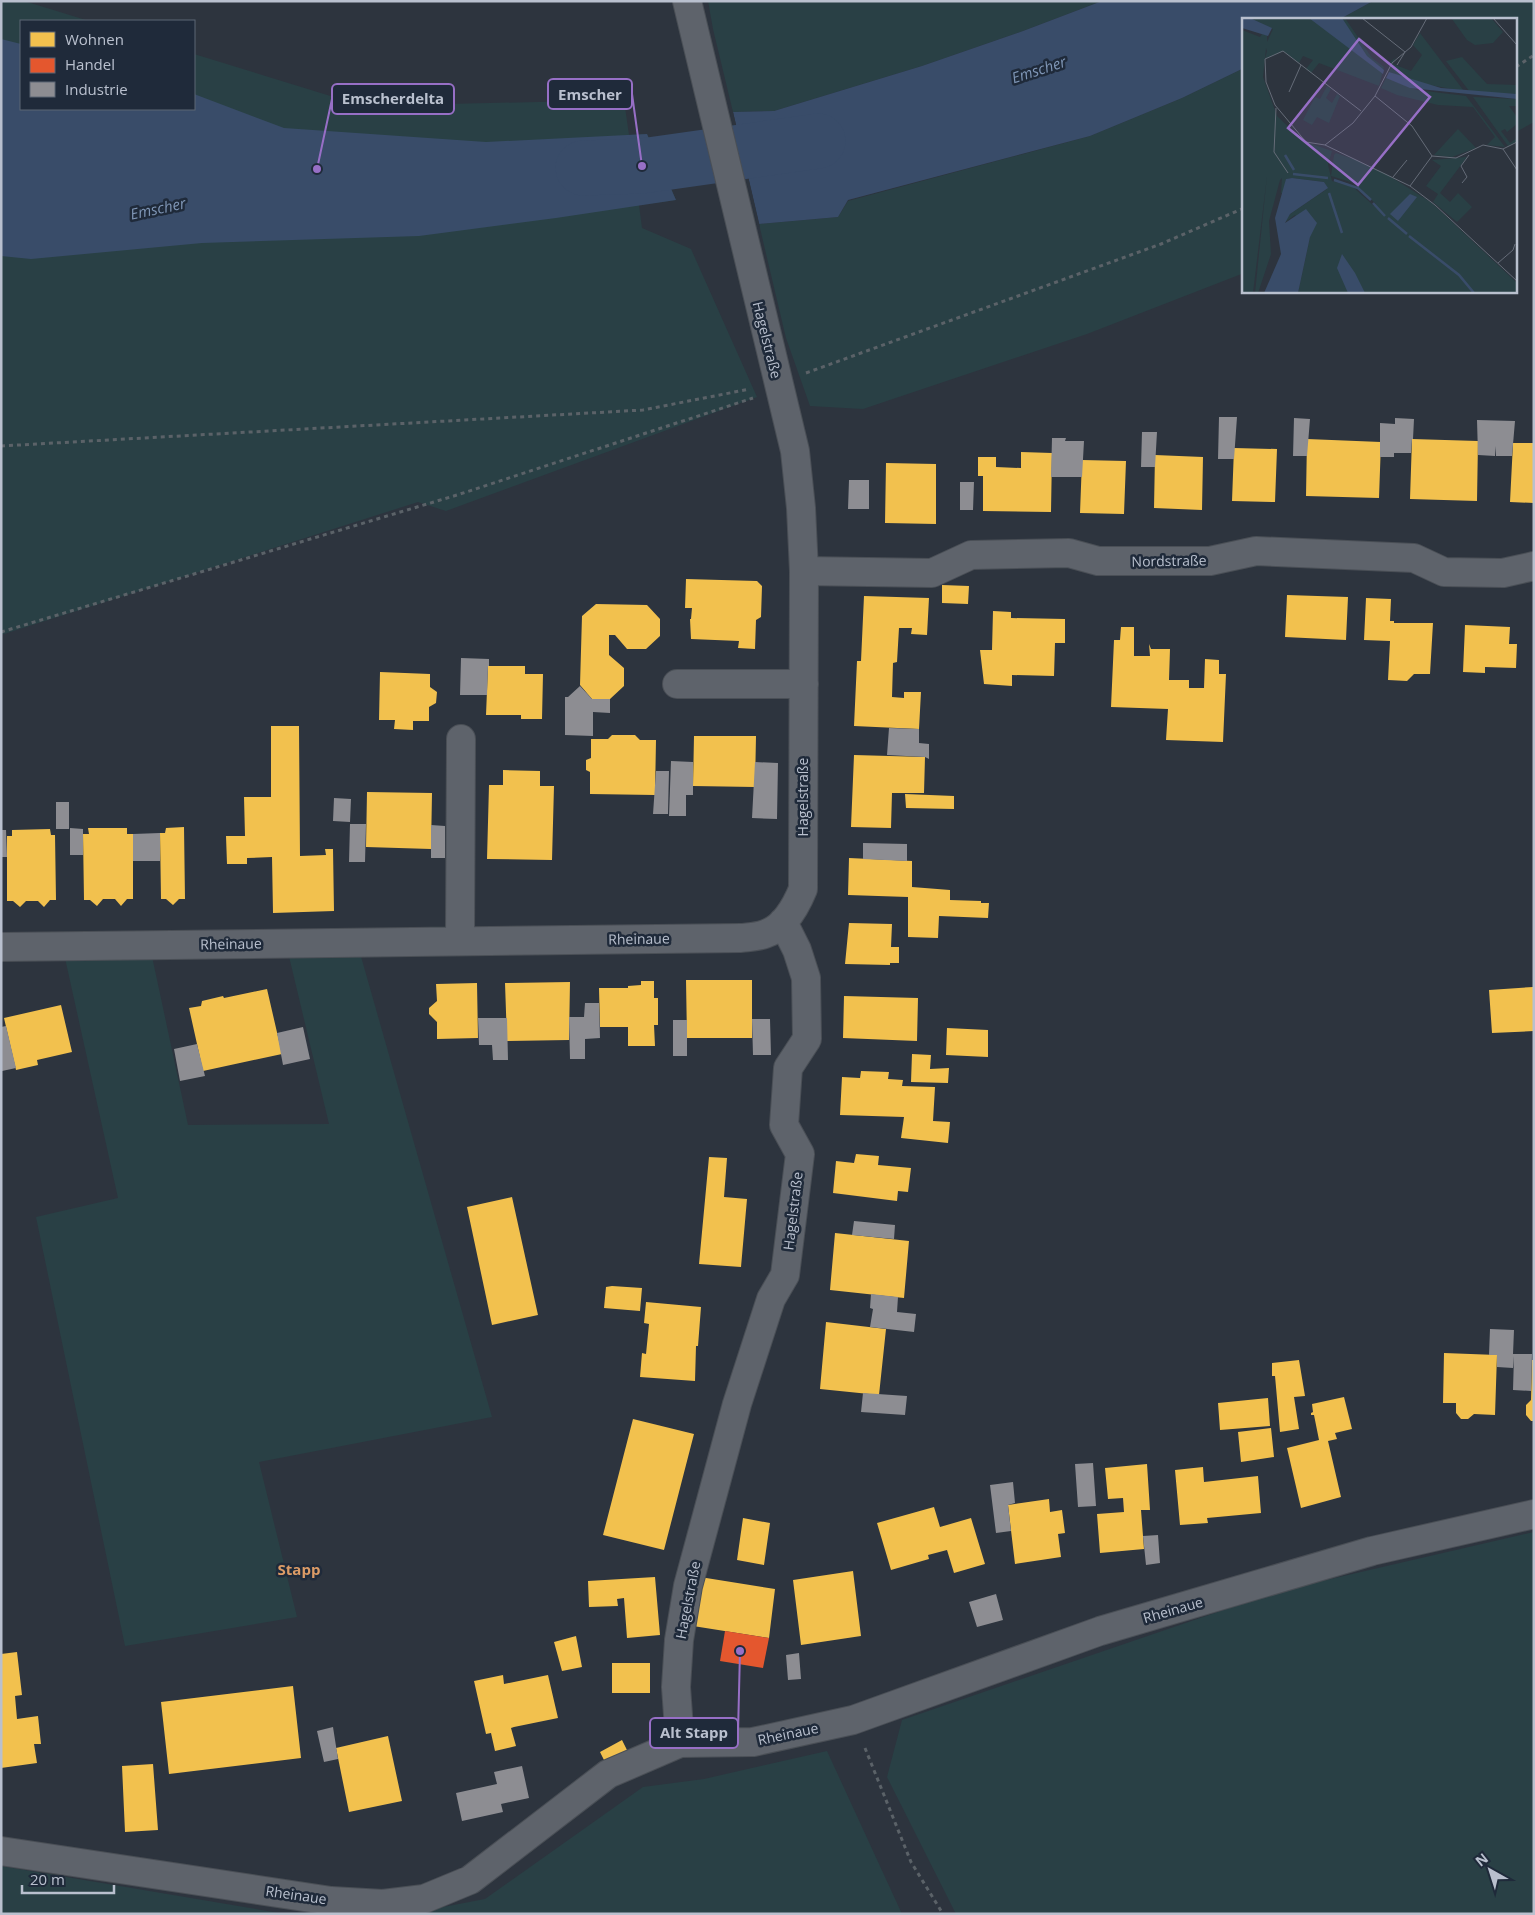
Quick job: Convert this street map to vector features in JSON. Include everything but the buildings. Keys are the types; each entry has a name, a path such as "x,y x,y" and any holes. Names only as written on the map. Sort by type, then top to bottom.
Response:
{"street":[{"name":"Hagelstraße","path":"680,1742 676,1687 679,1640 688,1586 737,1404 771,1299 785,1274 800,1154 784,1125 788,1068 807,1039 806,978 797,950 783,922 796,906 803,889 804,571 801,508 795,451 687,1"},
{"name":"Nordstraße","path":"804,571 932,573 971,555 1069,553 1098,561 1210,561 1256,551 1414,558 1444,572 1503,574 1534,566"},
{"path":"677,684 804,684"},
{"path":"460,942 461,739"},
{"name":"Rheinaue","path":"1,946 741,938 766,934 783,922"},
{"name":"Rheinaue","path":"1,1852 332,1900 383,1904 424,1899 470,1880 608,1774 680,1742 753,1742 853,1720 1100,1631 1372,1551 1534,1514"}],"path":[{"path":"1518,66 1534,55"},
{"path":"1,632 457,496 779,386 1161,244 1242,209"},
{"path":"1,446 643,410 779,386"},
{"path":"853,1720 911,1862 944,1914"}],"green space":[{"path":"1,1 24,1 86,20 20,20 20,110 195,110 195,54 363,106 624,100 629,135 647,134 676,200 639,205 642,228 691,249 757,397 446,511 418,502 1,635"},
{"path":"708,1 1102,1 922,66 774,111 733,112"},
{"path":"1373,1 1534,1 1534,122 1518,131 1518,18 1342,18"},
{"path":"1242,69 1242,274 1087,334 863,409 810,406 786,338 759,224 838,217 848,201 1090,136 1182,98"},
{"path":"358,946 492,1417 259,1462 297,1617 125,1646 36,1217 118,1198 63,949 150,947 188,1125 329,1124 287,948"},
{"path":"1534,1532 1534,1914 956,1914 887,1777 902,1720 1279,1591"},
{"path":"827,1751 902,1914 407,1914 485,1899 643,1787 704,1779"},
{"path":"1,1866 285,1914 1,1914"}],"water":[{"path":"1102,1 1373,1 1342,18 1242,18 1242,69 1182,98 1090,136 848,200 838,217 759,224 733,112 774,111 922,66"},
{"path":"1,39 20,44 20,110 195,110 195,94 284,128 486,142 647,134 676,200 419,236 202,243 31,259 1,256"}],"pier":[{"path":"732,110 760,227 757,225 730,113"}],"waterway":[{"name":"Emscher","path":"583,168 642,166 818,141"}],"place":[{"name":"Emscher","path":"642,166"},
{"name":"Emscherdelta","path":"317,169"},
{"name":"Alt Stapp","path":"740,1651"}],"district":[{"name":"Stapp","path":"299,1570"}]}
